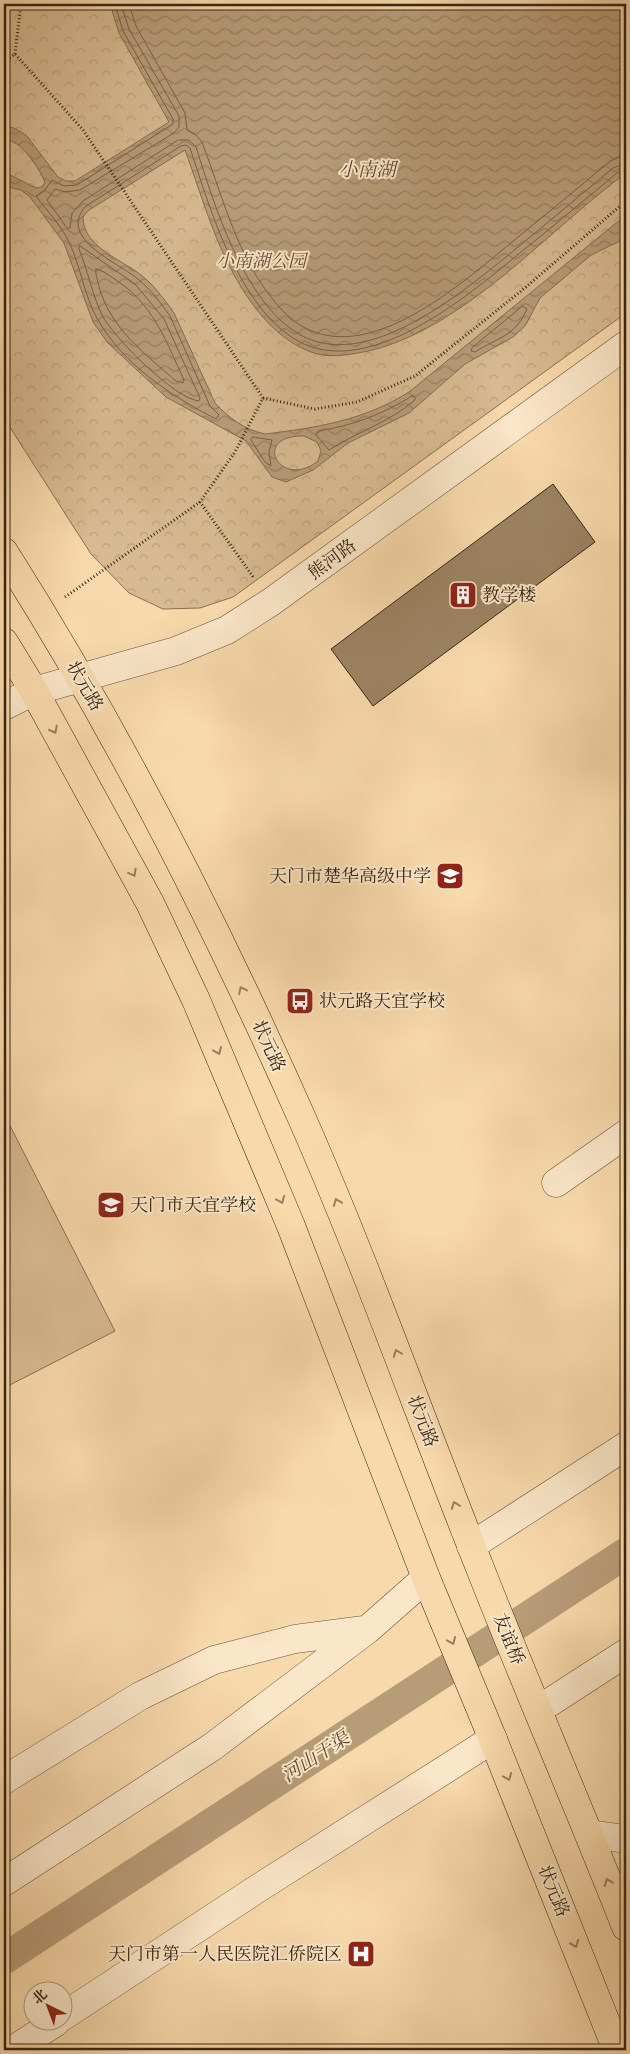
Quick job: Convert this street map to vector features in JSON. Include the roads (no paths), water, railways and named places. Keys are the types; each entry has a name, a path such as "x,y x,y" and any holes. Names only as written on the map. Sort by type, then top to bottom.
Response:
{"main road":[{"name":"状元路","path":"4,552 42,612 137,777 192,886 304,1124 367,1276 475,1556"},
{"path":"4,642 34,691 150,903 196,1000 291,1226 430,1587 492,1735"},
{"name":"友谊桥","path":"475,1556 538,1710"},
{"path":"538,1710 590,1834 626,1927"},
{"name":"状元路","path":"492,1735 617,2050"}],"street":[{"name":"熊河路","path":"4,706 34,691 176,651 227,630 271,602 626,345"},
{"path":"556,1183 626,1134"},
{"path":"588,1471 626,1436"},
{"path":"475,1556 588,1471 626,1446"},
{"path":"4,1882 212,1747 367,1630 430,1587"},
{"path":"4,1780 140,1696 214,1660 296,1639 367,1630"},
{"path":"538,1710 626,1652"},
{"path":"72,2010 492,1735"},
{"path":"590,1834 626,1838"},
{"path":"13,2050 41,2032"}],"water":[{"name":"小南湖","path":"110,4 626,4 626,173 497,281 427,328 390,345 352,354 321,355 293,343 270,325 251,302 229,266 185,150 89,210 83,217 89,236 104,251 141,275 159,293 174,313 215,403 226,414 251,430 265,434 303,429 358,416 392,402 409,392 626,215 626,238 591,255 540,298 525,326 513,337 465,364 409,413 348,443 313,470 286,482 272,477 246,441 166,397 108,343 93,322 64,243 30,197 21,190 4,186 4,172 36,188 42,187 45,182 28,155 16,144 4,140 4,126 14,128 26,135 58,177 66,181 75,181 169,122 119,33","holes":["304,436 317,442 321,451 318,461 304,468 292,470 283,466 276,459 275,451 278,444 288,438"]}],"waterway":[{"name":"河山干渠","path":"4,1959 626,1553"}],"place":[{"name":"教学楼","path":"463,595"},
{"name":"天门市楚华高级中学","path":"450,876"},
{"name":"状元路天宜学校","path":"300,1001"},
{"name":"天门市天宜学校","path":"111,1205"},
{"name":"天门市第一人民医院汇侨院区","path":"361,1954"}],"park label":[{"name":"小南湖公园","path":"261,261"}]}
